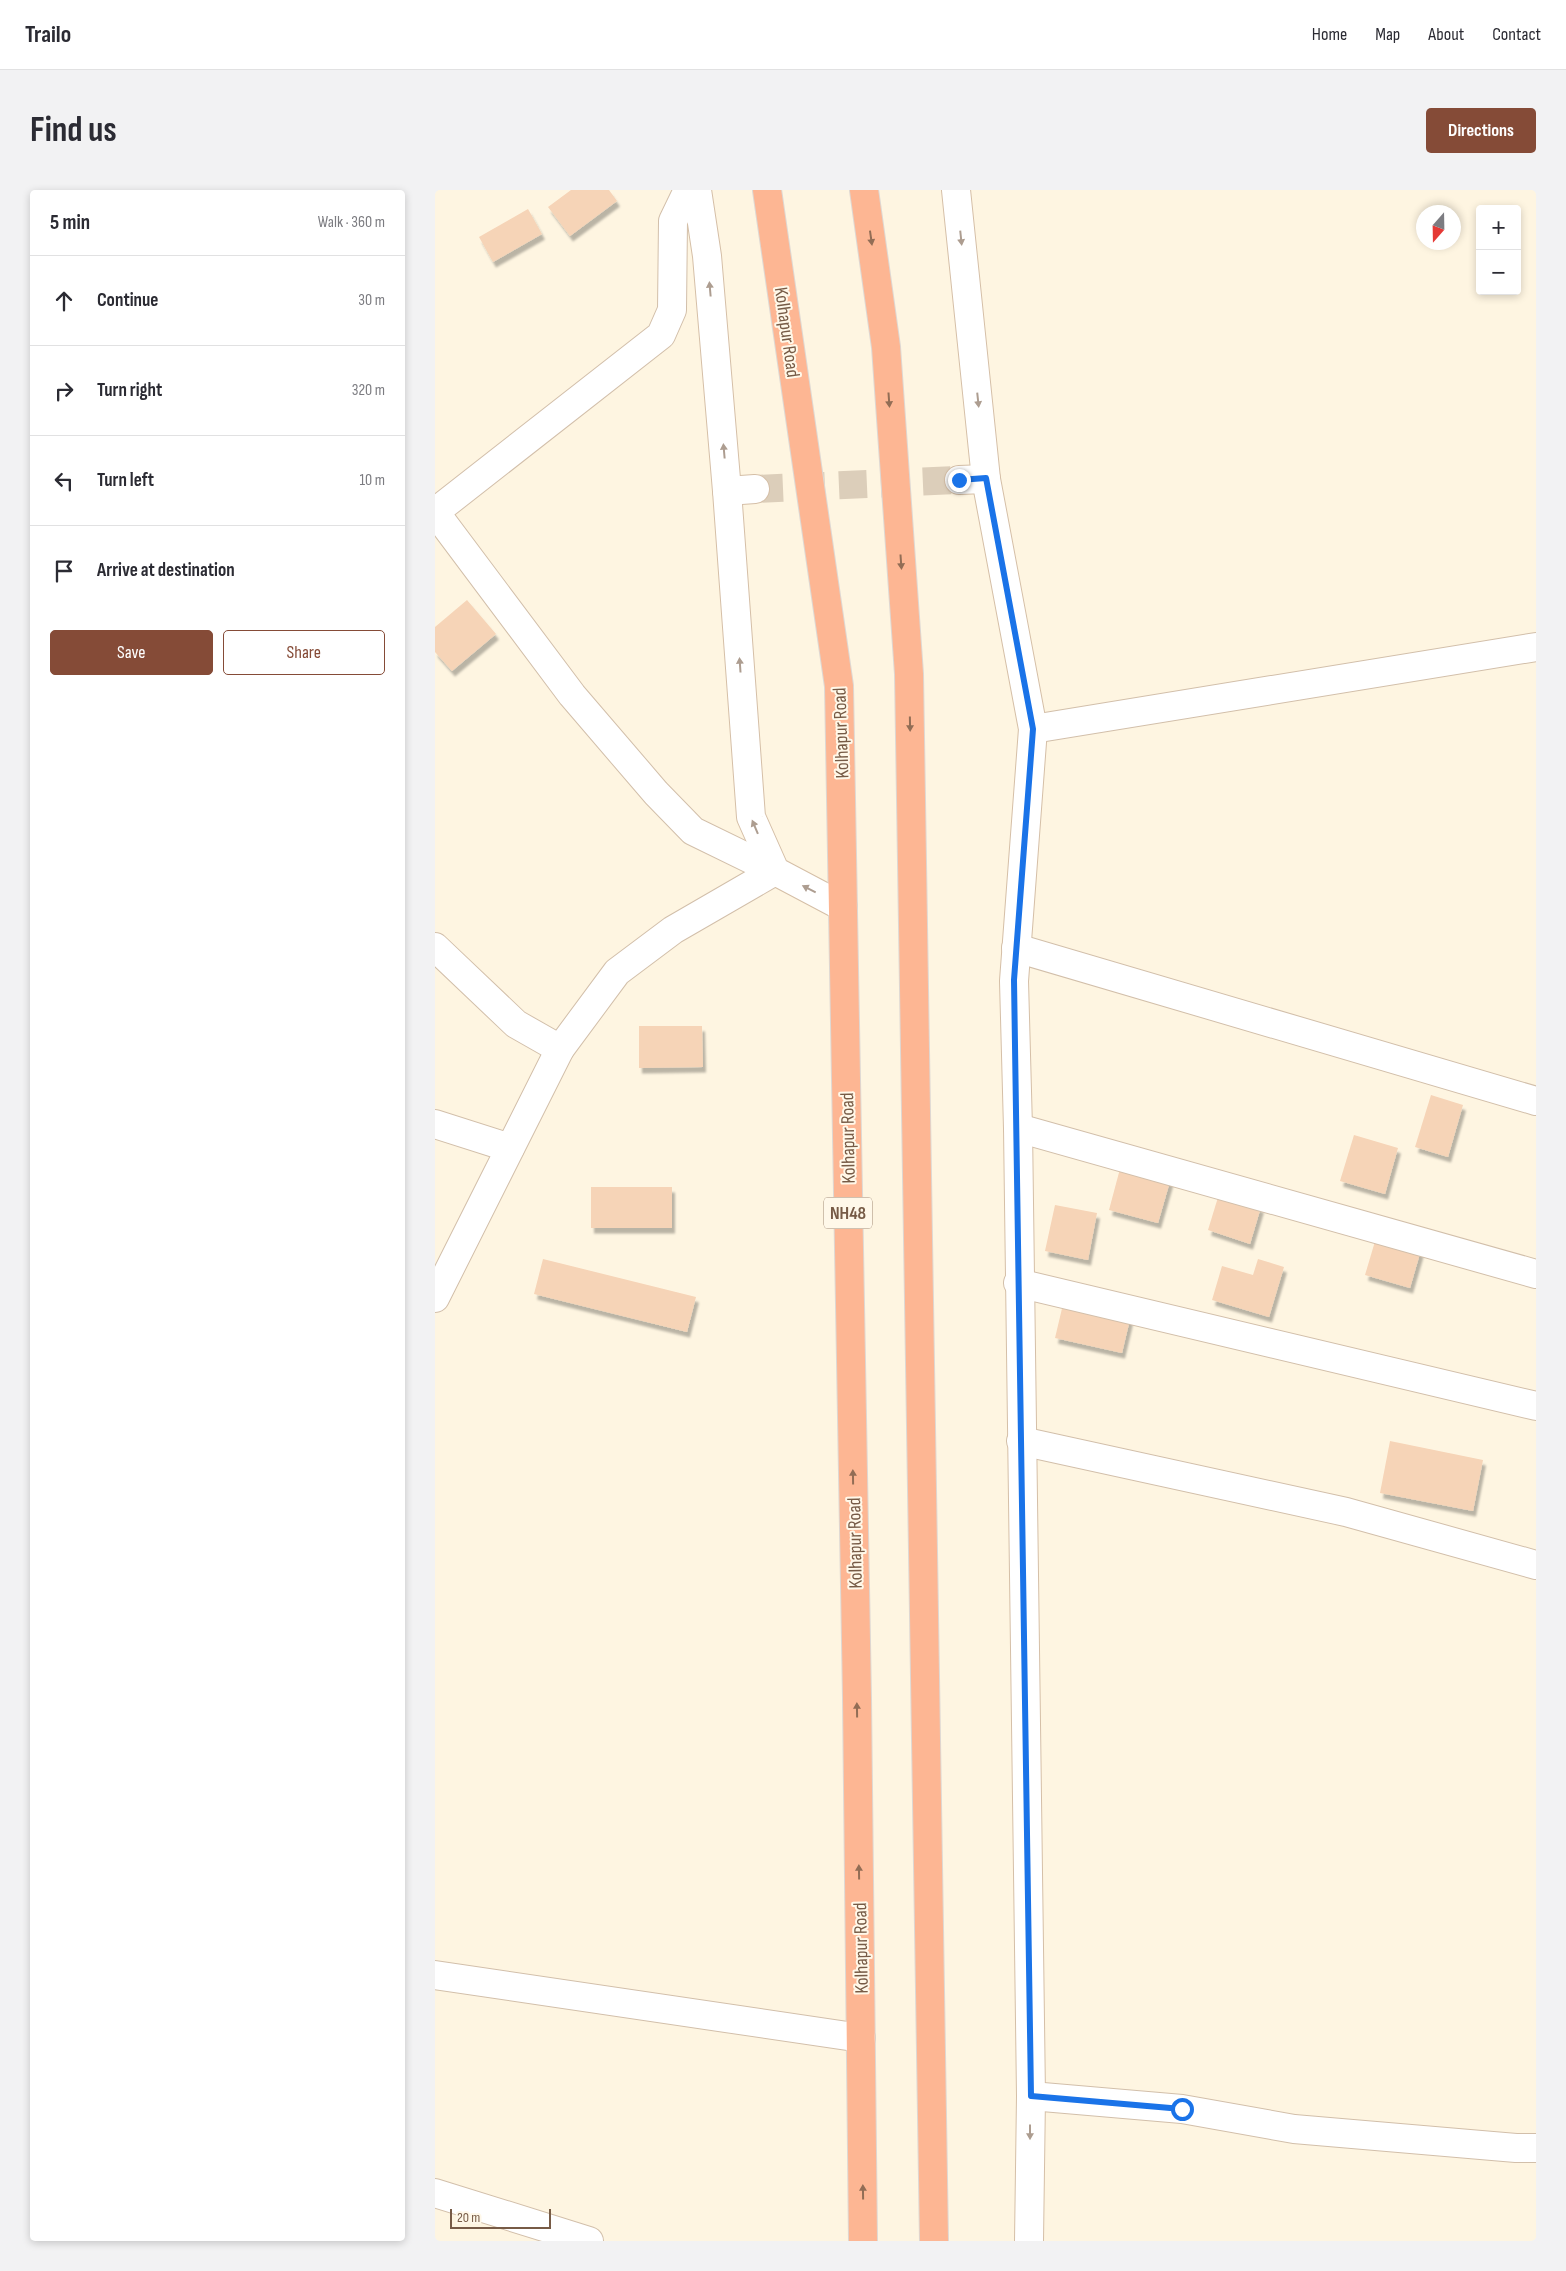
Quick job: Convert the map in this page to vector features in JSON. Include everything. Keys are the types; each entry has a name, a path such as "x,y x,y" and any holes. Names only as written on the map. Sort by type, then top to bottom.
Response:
{"highway":[{"name":"Kolhapur Road","path":"767,190 839,686 863,2241"},
{"path":"864,190 886,348 909,674 935,2241"}],"street":[{"path":"688,190 673,221 672,310 661,335 435,512 571,695 656,793 693,831 843,907"},
{"path":"697,190 707,256 727,491 751,816 775,872"},
{"path":"956,190 986,478 1033,729 1014,980 1031,2096 1029,2241"},
{"path":"959,480 986,478"},
{"path":"727,491 755,489"},
{"path":"1033,729 1536,647"},
{"path":"435,1298 560,1049 617,972 673,930 775,872"},
{"path":"435,947 516,1024 560,1049"},
{"path":"1016,948 1536,1102"},
{"path":"435,1124 511,1148"},
{"path":"1017,1128 1536,1274"},
{"path":"1019,1283 1536,1406"},
{"path":"1021,1441 1346,1512 1536,1565"},
{"path":"435,1975 861,2038"},
{"path":"1031,2096 1182,2109 1294,2129 1516,2148 1536,2148"},
{"path":"435,2193 589,2241"}],"building":[{"path":"571,190 609,190 617,201 570,236 548,207"},
{"path":"528,209 542,234 493,262 479,237"},
{"path":"467,600 496,634 452,671 435,652 435,627"},
{"path":"639,1026 702,1026 703,1067 639,1068"},
{"path":"1431,1095 1463,1105 1448,1157 1415,1147"},
{"path":"1354,1135 1398,1148 1385,1194 1340,1181"},
{"path":"1121,1165 1171,1178 1158,1223 1109,1210"},
{"path":"591,1187 672,1187 672,1228 591,1228"},
{"path":"1219,1194 1261,1207 1250,1244 1208,1230"},
{"path":"1055,1205 1097,1213 1088,1260 1045,1251"},
{"path":"1376,1238 1421,1250 1410,1288 1365,1275"},
{"path":"543,1259 696,1297 687,1332 534,1294"},
{"path":"1258,1259 1284,1267 1269,1317 1212,1300 1222,1266 1253,1275"},
{"path":"1064,1300 1131,1315 1122,1353 1055,1338"},
{"path":"1390,1441 1483,1460 1473,1511 1380,1493"}],"tunnel":[{"path":"755,489 959,480"}],"route":[{"path":"959,480 986,478 1033,729 1014,980 1031,2096 1182,2109"}]}
